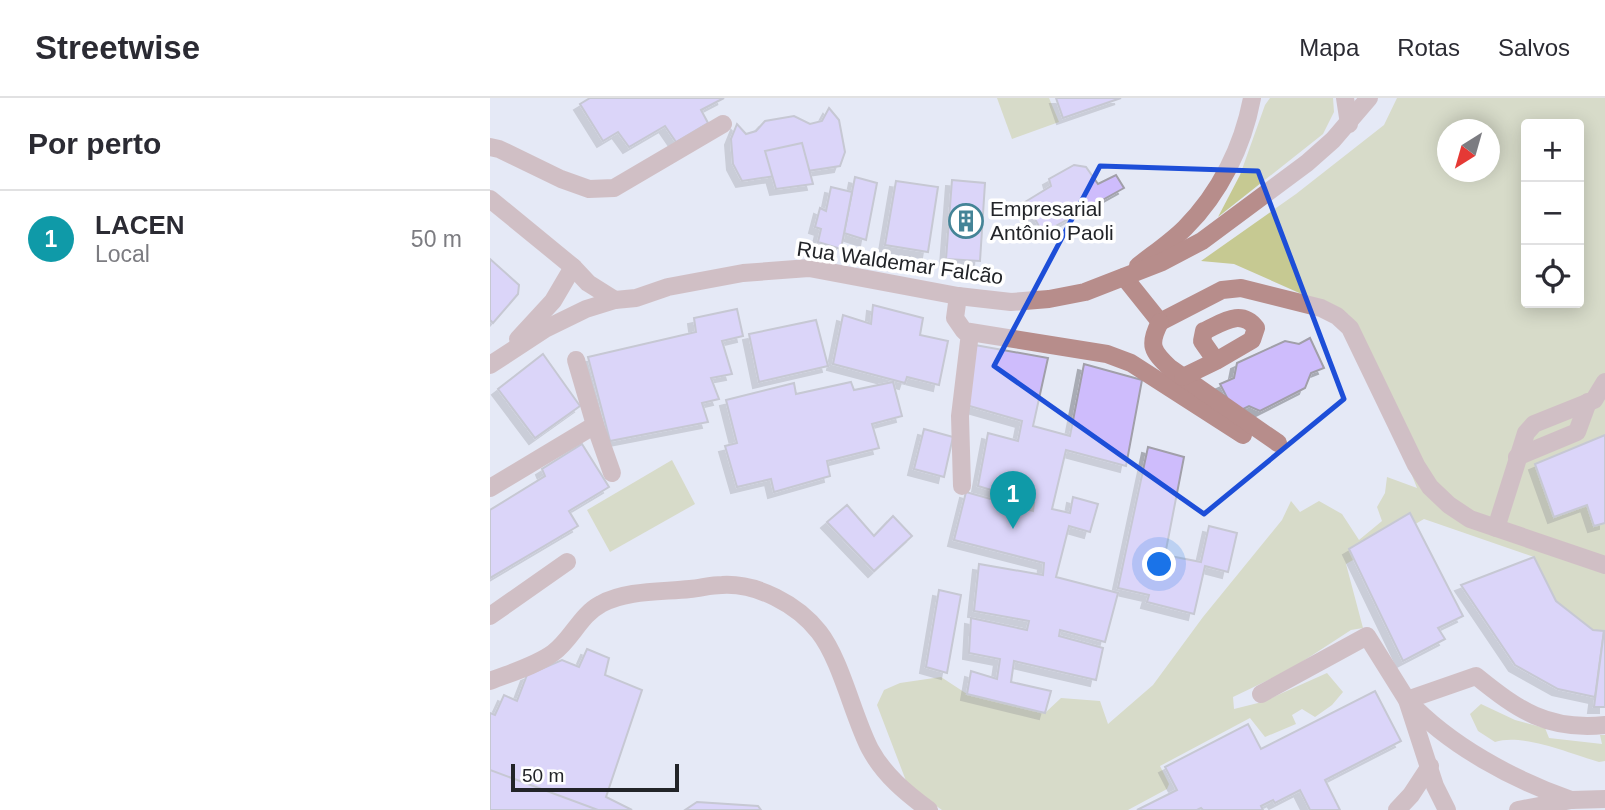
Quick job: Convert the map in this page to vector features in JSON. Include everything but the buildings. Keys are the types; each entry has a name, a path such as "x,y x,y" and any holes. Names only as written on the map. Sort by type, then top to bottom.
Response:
{"street":[{"name":"Rua Waldemar Falcão","path":"1124,277 1184,229 1204,207 1237,150 1247,125 1252,98"},
{"path":"1345,98 1349,124"},
{"name":"Rua Waldemar Falcão","path":"505,353 564,319 615,300 636,298 668,288 743,273 810,268 958,296 1011,302 1049,299 1084,292 1162,262 1202,241 1307,163 1349,124 1368,98"},
{"path":"490,148 499,149 589,190 614,188 723,124"},
{"path":"490,200 573,267 588,284 615,300"},
{"name":"Rua Waldemar Falcão","path":"490,365 505,353 553,301 573,267 595,279 624,288 668,288"},
{"path":"1124,277 1160,322"},
{"path":"1278,443 1158,357 1152,345 1160,322 1222,290 1241,288 1321,308 1337,316 1350,328 1416,465 1430,486 1449,505 1470,519 1605,565"},
{"path":"958,296 956,321 960,328 970,333 1107,355 1131,363 1243,435"},
{"path":"962,486 960,416 970,333"},
{"path":"576,360 611,473"},
{"path":"1183,377 1216,361"},
{"path":"1496,528 1526,433 1534,424 1594,400 1605,382"},
{"path":"1517,457 1577,432 1588,402"},
{"path":"490,488 594,425"},
{"path":"490,616 567,562"},
{"path":"490,681 553,653 582,618 601,603 622,596 723,585 753,588 778,598 820,632 870,749 905,792 929,810"},
{"path":"1261,694 1367,636 1407,700 1435,786 1447,810"},
{"path":"1407,700 1476,676 1508,702 1534,716 1573,726 1605,725"},
{"path":"1407,700 1432,724 1480,757 1522,780 1571,800"},
{"path":"1397,810 1430,766"},
{"path":"1518,810 1571,800 1605,799"}],"highlighted area":[{"path":"1100,166 1258,171 1344,399 1204,514 994,366"}],"green space":[{"path":"997,98 1049,98 1059,122 1012,139"},
{"path":"1270,98 1333,98 1334,112 1323,134 1218,217 1240,175 1265,105"},
{"path":"1397,98 1605,98 1605,631 1593,630 1556,601 1534,557 1424,519 1346,564 1363,628 1351,630 1291,669 1233,697 1234,709 1262,702 1327,673 1343,692 1332,705 1315,717 1302,709 1292,715 1296,724 1265,737 1250,718 1160,766 1169,784 1167,789 1128,810 942,810 908,786 877,705 884,690 900,683 941,677 967,694 1045,713 1061,698 1100,701 1108,724 1153,685 1203,617 1282,520 1291,501 1300,512 1319,501 1342,514 1359,540 1382,521 1377,507 1385,493 1387,477 1417,488 1349,315 1234,264 1201,261 1296,194 1384,125"},
{"path":"672,460 695,504 610,552 587,510"},
{"path":"1481,704 1515,720 1545,728 1549,738 1602,744 1600,735 1605,735 1605,761 1599,762 1533,742 1495,742 1478,731 1470,714"}],"place":[{"name":"Empresarial Antônio Paoli","path":"966,221"},
{"name":"LACEN","path":"1013,529"}]}
